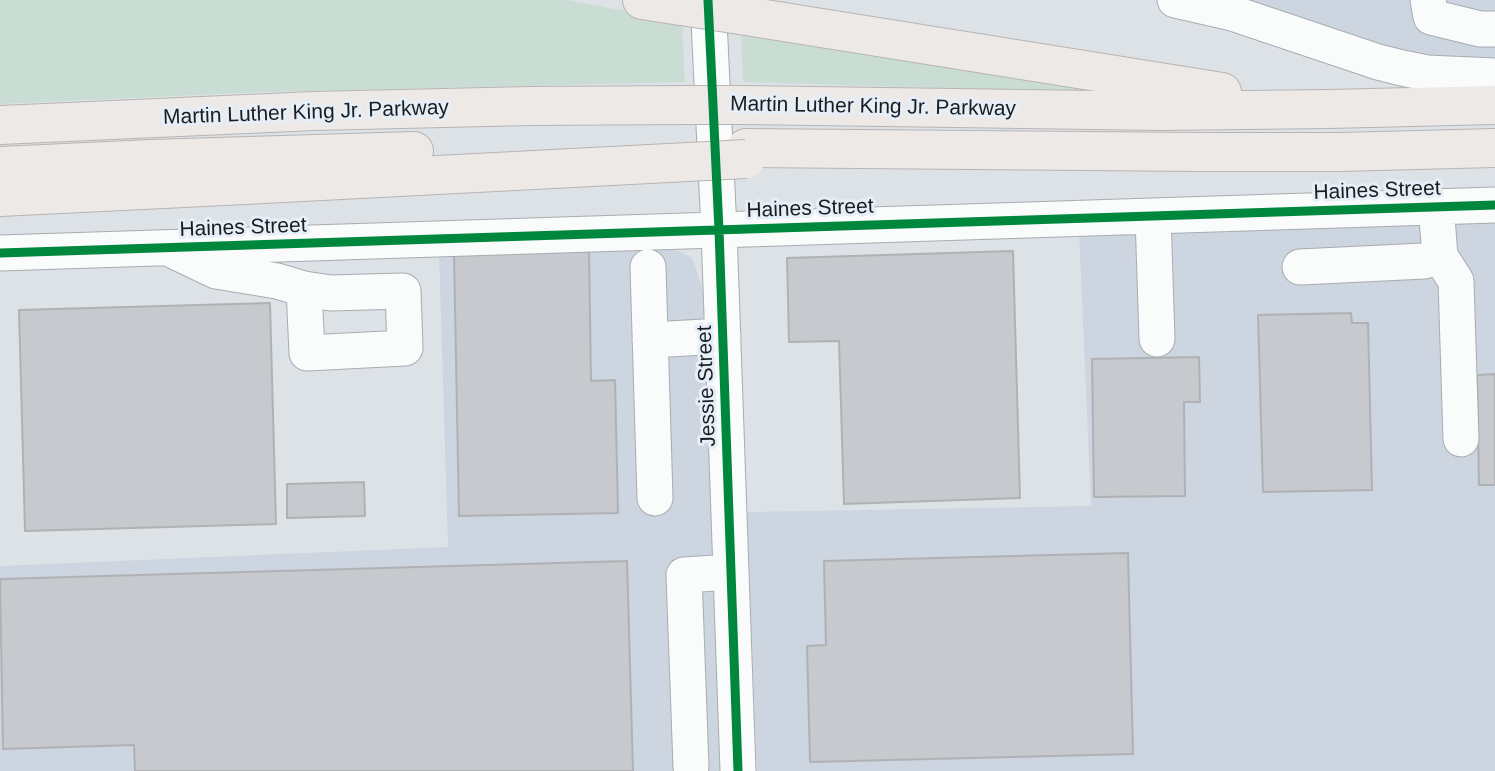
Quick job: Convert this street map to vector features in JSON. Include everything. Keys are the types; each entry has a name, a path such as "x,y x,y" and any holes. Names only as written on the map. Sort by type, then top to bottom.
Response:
{"highway":[{"path":"642,0 710,7 1328,110"},
{"name":"Martin Luther King Jr. Parkway","path":"0,125 314,111 530,106 686,105 1163,111 1495,105"},
{"name":"Martin Luther King Jr. Parkway","path":"0,166 330,153 688,155 934,149 1340,152 1495,148"},
{"path":"0,197 688,155"}],"street":[{"path":"1175,0 1233,6 1378,62 1402,68 1427,73 1495,76"},
{"path":"1428,0 1431,17 1480,29 1495,29"},
{"name":"Jessie Street","path":"710,7 738,768"},
{"name":"Haines Street","path":"0,253 1495,205"},
{"path":"1436,206 1440,256 1457,281 1461,439"},
{"path":"1153,215 1157,339"},
{"path":"167,248 216,271 276,281 304,289"},
{"path":"1300,267 1424,261 1440,256"},
{"path":"648,267 655,498"},
{"path":"650,340 723,336"},
{"path":"731,572 684,575 691,769 738,768"}],"shaded area":[{"path":"1220,0 1495,0 1495,64 1451,65"},
{"path":"1495,216 1495,771 757,771 747,512 1091,506 1079,231"},
{"path":"665,244 692,258 705,296 724,771 0,771 0,566 448,547 439,251"}],"green space":[{"path":"0,0 568,0 682,22 685,82 264,92 0,104"},
{"path":"741,32 1105,93 743,82"}],"building":[{"path":"589,251 591,381 615,380 618,513 459,516 454,254"},
{"path":"1013,251 1020,498 844,504 839,341 789,342 787,258"},
{"path":"270,303 276,524 25,531 19,310"},
{"path":"1351,313 1352,323 1368,323 1372,490 1263,492 1258,315"},
{"path":"1199,357 1200,402 1184,402 1185,496 1094,497 1092,359"},
{"path":"1495,374 1495,485 1479,485 1477,375"},
{"path":"364,482 365,516 287,518 287,484"},
{"path":"1128,553 1133,754 810,762 807,646 826,645 824,561"},
{"path":"627,561 633,771 135,771 134,745 3,749 0,579"}],"cycle path":[{"path":"708,0 738,771"},
{"path":"0,253 1495,205"}]}
